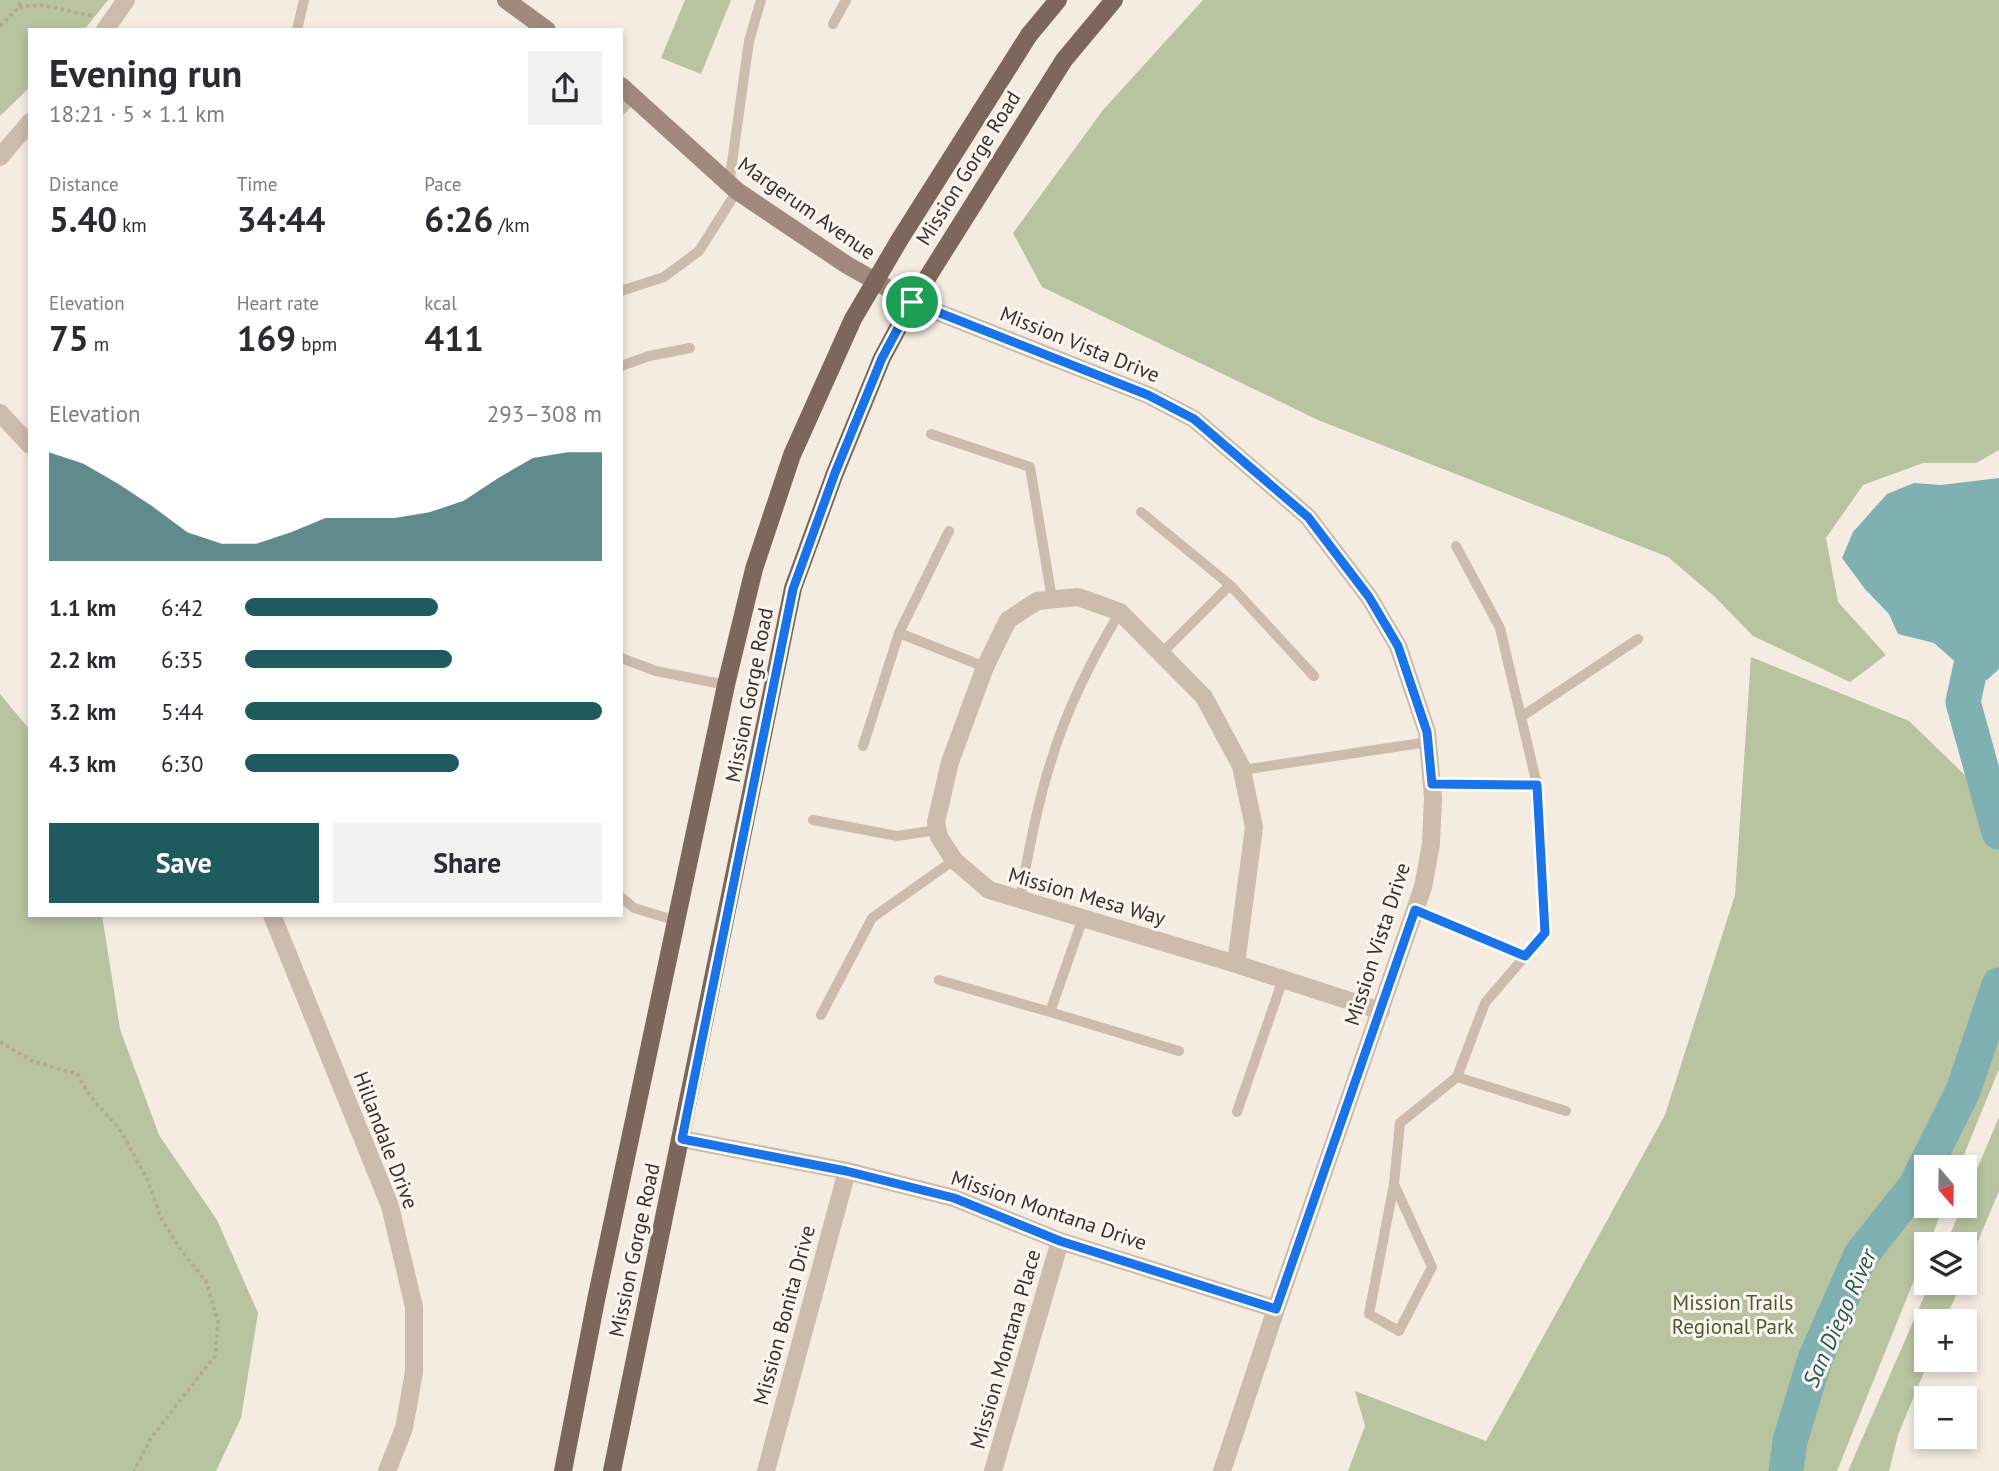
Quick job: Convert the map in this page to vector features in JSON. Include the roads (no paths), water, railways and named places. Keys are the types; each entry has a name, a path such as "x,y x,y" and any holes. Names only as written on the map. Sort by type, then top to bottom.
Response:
{"main road":[{"name":"Mission Gorge Road","path":"563,1471 596,1300 726,685 754,569 792,455 853,319 1029,35 1058,0"},
{"name":"Mission Gorge Road","path":"612,1471 793,589 835,473 882,358 912,302 1064,60 1114,0"}],"street":[{"path":"107,26 126,0"},
{"path":"506,0 544,28"},
{"name":"Margerum Avenue","path":"625,98 733,187 875,282 912,302"},
{"path":"0,157 28,124"},
{"name":"Mission Vista Drive","path":"912,302 1148,395 1194,419 1234,451 1308,517 1369,597 1398,646 1427,732 1432,784 1431,844 1423,887 1222,1471"},
{"path":"0,414 28,443"},
{"path":"937,830 936,822 950,762 985,667 1008,620 1037,601 1079,597 1120,612 1204,697 1242,771 1254,827 1237,964"},
{"name":"Mission Mesa Way","path":"937,830 954,860 989,890 1237,964 1381,1011"},
{"name":"Hillandale Drive","path":"273,917 390,1206 414,1307 414,1372 404,1428 387,1471"},
{"name":"Mission Montana Drive","path":"682,1139 846,1171 954,1198 1060,1241 1276,1309"},
{"name":"Mission Bonita Drive","path":"766,1471 846,1171"},
{"name":"Mission Montana Place","path":"993,1471 1060,1241"}],"lane":[{"path":"297,28 304,0"},
{"path":"623,290 664,277 699,251 733,187 750,41 761,0"},
{"path":"833,24 846,0"},
{"path":"623,365 649,356 690,348"},
{"path":"931,434 1030,467 1052,599"},
{"path":"1141,512 1230,585 1314,676"},
{"path":"863,746 899,633 949,531"},
{"path":"1394,1184 1432,1267 1399,1331 1369,1314 1394,1184 1401,1124 1457,1077 1485,1003 1545,933 1537,785 1500,628 1456,546"},
{"path":"1161,654 1230,585"},
{"path":"1020,900 1029,849 1052,757 1095,654 1120,612"},
{"path":"899,633 985,667"},
{"path":"1521,717 1638,639"},
{"path":"623,659 656,671 726,685"},
{"path":"1242,771 1428,742"},
{"path":"1432,784 1537,785"},
{"path":"813,820 897,836 937,830"},
{"path":"821,1015 872,918 954,860"},
{"path":"623,899 634,908 677,921"},
{"path":"1415,910 1525,956"},
{"path":"1050,1013 1083,918"},
{"path":"939,979 1179,1051"},
{"path":"1237,1112 1283,979"},
{"path":"1457,1077 1566,1111"}],"water":[{"path":"1999,478 1999,669 1987,680 1969,674 1934,643 1898,634 1889,614 1865,589 1842,558 1853,532 1887,494 1914,483 1941,485"}],"waterway":[{"name":"San Diego River","path":"1999,613 1975,647 1963,702 1999,832"},
{"name":"San Diego River","path":"1786,1471 1790,1441 1815,1359 1861,1255 1915,1187 1963,1091 1999,985"}],"park label":[{"name":"Mission Trails Regional Park","path":"1733,1314"}]}
